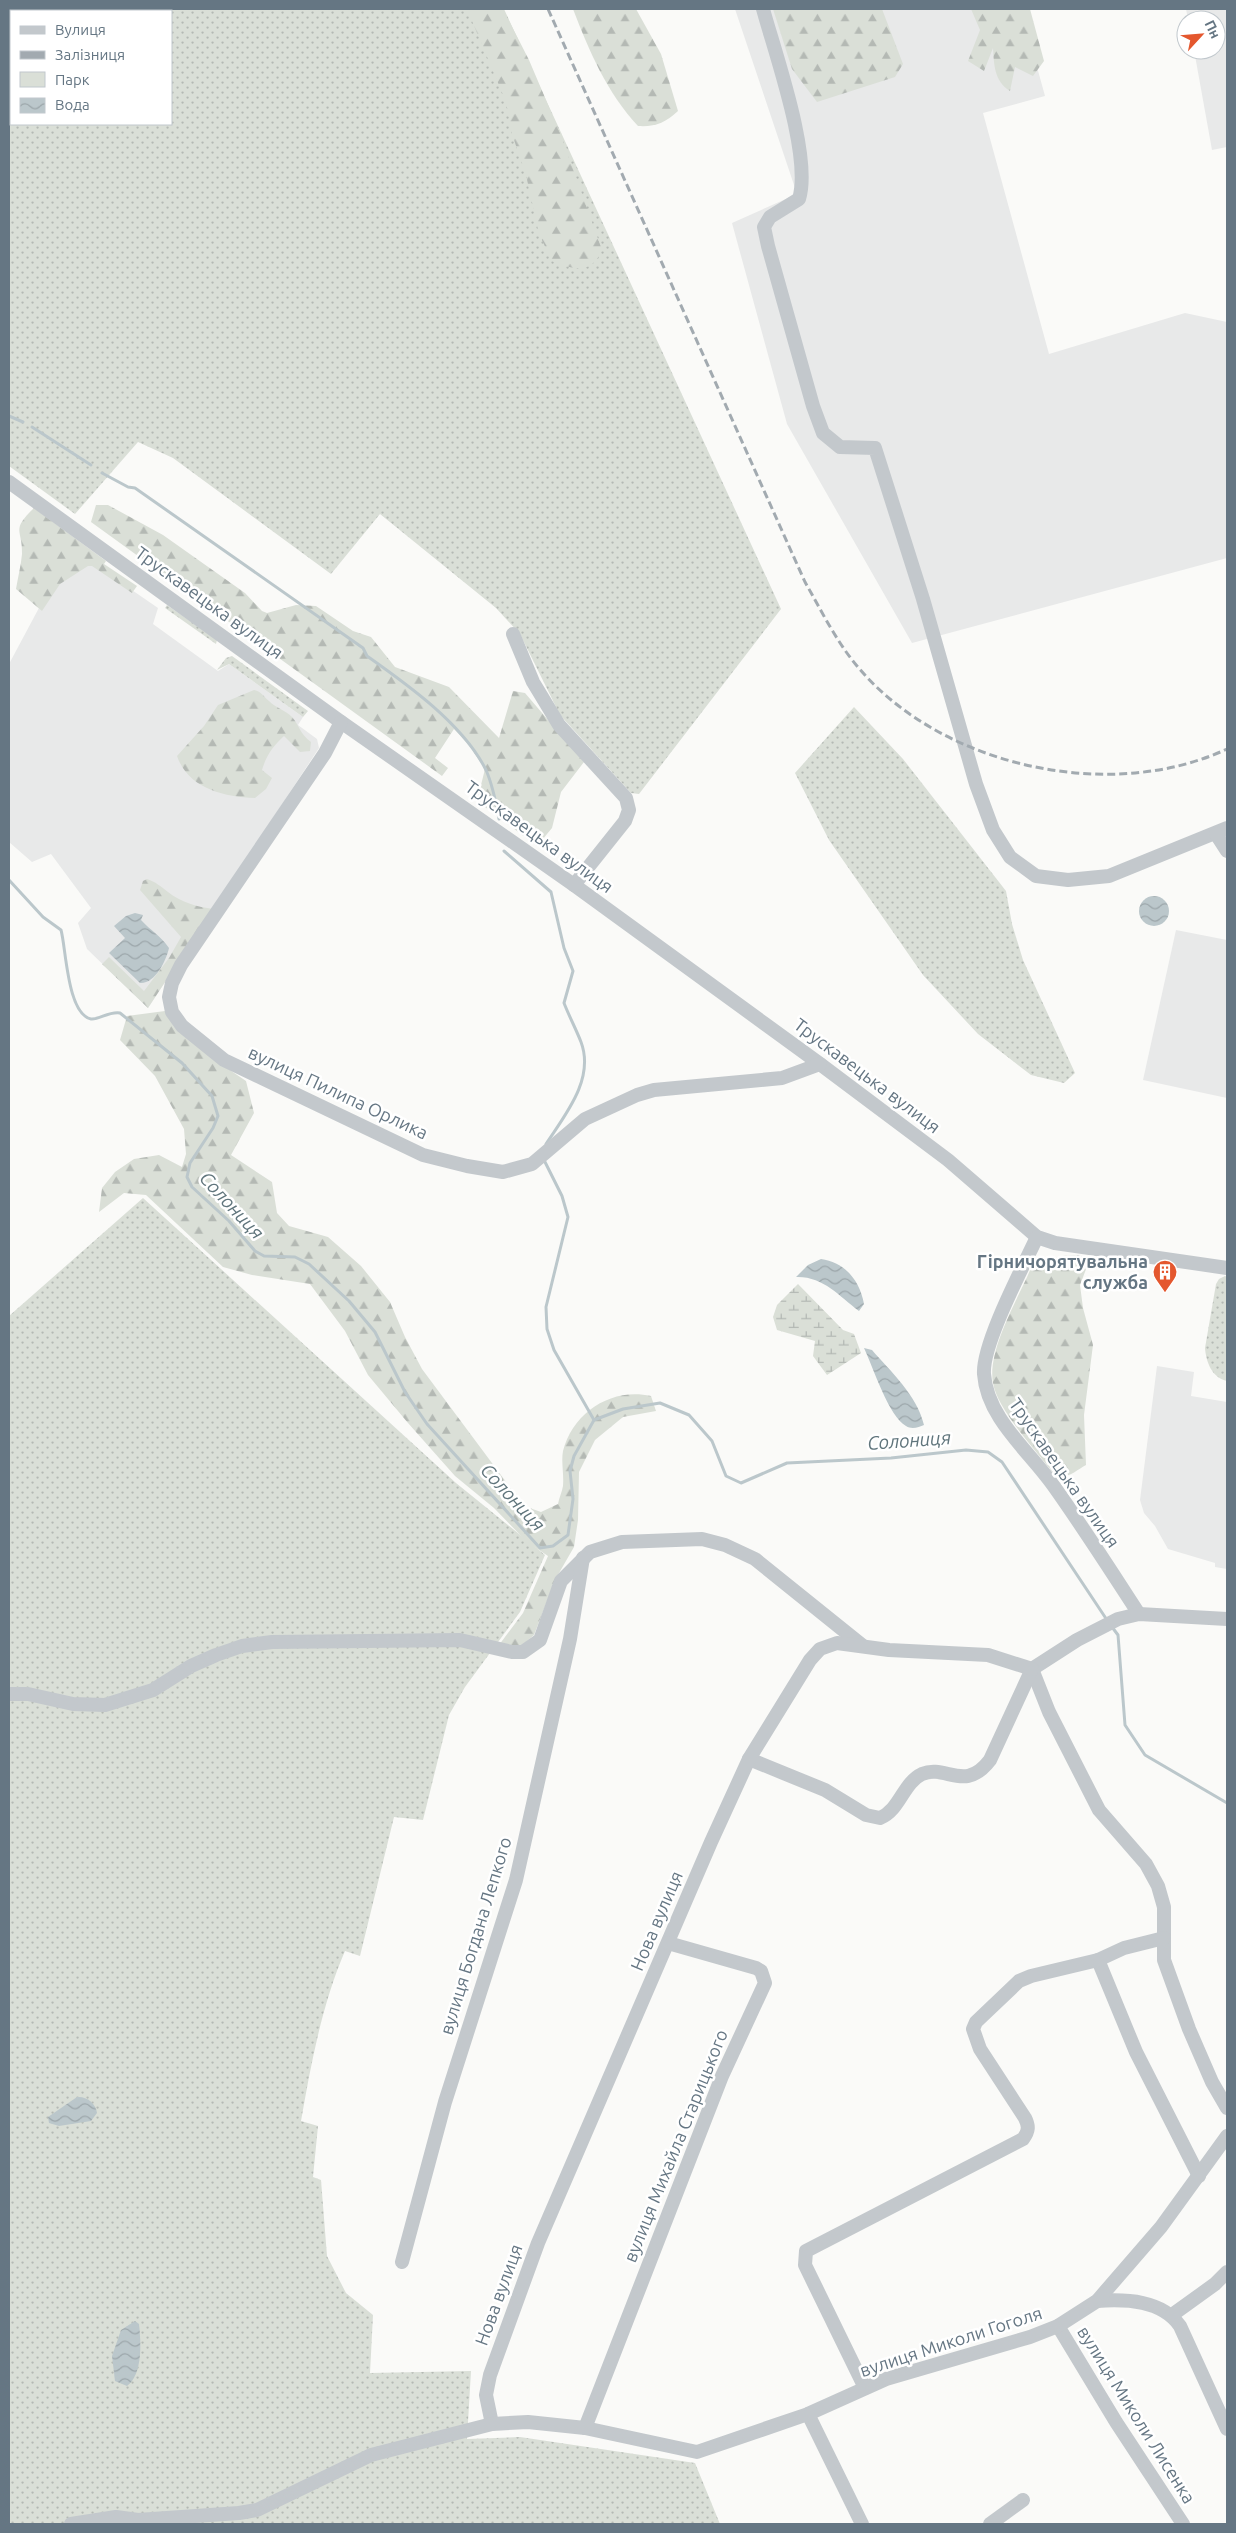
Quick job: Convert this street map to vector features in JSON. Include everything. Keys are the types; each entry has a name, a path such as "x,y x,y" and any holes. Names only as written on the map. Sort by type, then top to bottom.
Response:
{"street":[{"path":"763,9 796,127 802,188 799,199 770,217 764,227 778,284 813,406 823,433 840,447 875,448 923,599 976,784 993,830 1010,857 1036,876 1068,880 1109,876 1222,831 1227,851"},
{"name":"Трускавецька вулиця","path":"9,482 341,722 574,885 820,1064 948,1160 1037,1237 1055,1243 1227,1268"},
{"path":"513,634 533,682 559,725 626,798 630,810 625,821 574,885"},
{"name":"вулиця Пилипа Орлика","path":"341,722 325,753 181,965 172,983 169,997 172,1012 176,1018 182,1026 224,1060 422,1155 502,1172 532,1164 585,1118 636,1095 654,1090 782,1078 820,1064"},
{"name":"Трускавецька вулиця","path":"1037,1237 995,1330 985,1361 986,1388 1001,1420 1052,1484 1139,1614"},
{"path":"9,1694 28,1694 73,1704 105,1705 153,1690 191,1666 216,1655 242,1646 272,1642 460,1640 512,1652 523,1652 540,1640 562,1581 583,1558 600,1548 622,1542 702,1539 725,1545 755,1559 863,1646"},
{"name":"вулиця Богдана Лепкого","path":"402,2262 445,2102 516,1880 570,1639 583,1558"},
{"path":"749,1759 825,1790 866,1815 880,1818 894,1809 920,1775 936,1771 956,1777 970,1775 984,1768 990,1760 1032,1670 1088,1634 1118,1619 1139,1614 1227,1619"},
{"name":"Нова вулиця","path":"492,2424 486,2404 490,2374 538,2242 749,1759 810,1660 820,1649 837,1643 988,1655 1032,1670"},
{"path":"1032,1670 1049,1712 1099,1810 1146,1864 1158,1886 1164,1907 1164,1960 1189,2029 1212,2082 1227,2108"},
{"path":"865,2388 805,2265 806,2251 1023,2139 1028,2134 1029,2126 1026,2118 980,2048 973,2029 976,2022 1019,1981 1098,1960 1124,1948 1164,1938"},
{"name":"вулиця Михайла Старицького","path":"585,2428 722,2076 765,1983 761,1971 756,1968 668,1943"},
{"path":"1098,1960 1136,2052 1198,2176"},
{"name":"вулиця Миколи Гоголя","path":"71,2524 116,2517 138,2520 257,2510 371,2456 492,2424 528,2422 585,2428 697,2452 808,2414 886,2379 992,2349 1058,2326 1097,2301 1161,2227 1227,2136"},
{"path":"1172,2315 1215,2284 1227,2272"},
{"path":"1097,2301 1148,2304 1172,2315 1180,2326 1224,2410 1227,2429"},
{"name":"вулиця Миколи Лисенка","path":"1058,2326 1116,2422 1183,2524"},
{"path":"808,2414 862,2524"},
{"path":"990,2524 1024,2500"}],"shaded area":[{"path":"735,9 1021,9 1045,96 983,113 1049,354 1185,313 1227,322 1227,558 912,643 787,424 732,223 797,194"},
{"path":"1227,9 1227,147 1212,150 1196,60 1226,60 1226,10 1186,10"},
{"path":"71,548 158,608 153,624 218,671 229,664 303,717 298,725 317,739 319,748 148,1008 87,949 78,923 91,908 51,854 32,862 9,842 9,664"},
{"path":"1176,930 1227,940 1227,1098 1143,1080"},
{"path":"1157,1366 1194,1372 1191,1396 1227,1402 1227,1569 1215,1567 1215,1563 1168,1549 1155,1526 1144,1513 1140,1500"}],"green space":[{"path":"9,9 504,9 781,609 639,794 631,793 560,715 520,634 496,608 380,514 331,574 173,458 138,442 75,514 9,466"},
{"path":"467,9 503,9 529,60 560,133 602,250 593,264 587,267 568,267 552,261 539,234 526,175 512,134 506,102"},
{"path":"573,9 636,9 661,54 678,111 669,119 660,123 650,126 638,126 608,86 592,56"},
{"path":"773,9 882,9 903,64 895,77 817,102 792,69"},
{"path":"971,9 1030,9 1044,61 1033,76 1015,67 1010,91 1001,82 996,72 993,48 984,71 968,61 980,30"},
{"path":"96,505 108,505 163,535 245,593 262,611 267,613 296,605 316,606 353,631 371,637 395,667 449,687 499,738 513,691 525,693 584,762 561,792 552,828 537,846 473,798 480,789 485,769 469,745 454,729 435,758 448,768 442,776 91,522"},
{"path":"34,508 106,561 104,564 137,586 132,593 92,566 88,566 60,584 42,611 16,589 22,554 19,530 22,521"},
{"path":"167,605 217,640 216,644 165,608"},
{"path":"232,656 308,711 303,717 229,664 217,670 226,658"},
{"path":"254,690 261,693 295,720 304,736 311,742 310,751 300,752 284,736 270,751 262,770 272,778 266,789 255,798 231,796 208,789 189,776 177,756 204,726 218,705"},
{"path":"854,707 903,759 1006,891 1012,924 1023,960 1075,1073 1064,1083 1031,1075 978,1034 923,975 829,840 795,773"},
{"path":"147,879 184,901 213,909 148,1008 102,964 109,957 144,991 169,958 181,937 140,890 143,881"},
{"path":"165,1011 221,1064 246,1081 254,1113 231,1155 272,1182 277,1213 289,1226 328,1237 361,1266 390,1302 405,1337 422,1369 524,1506 541,1512 558,1504 563,1486 563,1451 575,1425 585,1414 596,1405 622,1395 651,1396 656,1411 623,1417 595,1440 579,1472 578,1520 574,1547 555,1580 534,1635 519,1648 499,1645 523,1613 548,1556 527,1542 494,1508 455,1476 408,1423 368,1375 345,1331 310,1284 252,1275 223,1267 146,1195 124,1193 99,1212 102,1188 115,1172 134,1159 159,1155 182,1167 186,1154 184,1129 155,1076 120,1040 127,1016"},
{"path":"143,1198 456,1483 545,1555 520,1612 465,1687 449,1715 423,1820 394,1817 360,1956 345,1951 330,1992 313,2056 301,2121 318,2126 313,2177 321,2180 327,2256 346,2293 373,2315 370,2373 471,2371 467,2439 520,2437 695,2463 720,2524 9,2524 9,1316"},
{"path":"1078,1255 1086,1259 1088,1264 1080,1285 1083,1308 1093,1345 1084,1415 1086,1465 1066,1476 1058,1476 1054,1474 1028,1442 1002,1405 993,1383 992,1370 999,1340 1031,1268 1061,1256"},
{"path":"1227,1277 1227,1381 1217,1377 1211,1369 1205,1348 1216,1284 1219,1279"},
{"path":"798,1284 843,1330 854,1334 861,1353 827,1375 813,1356 815,1341 777,1330 773,1317 777,1305"}],"water":[{"path":"1154,896 1165,900 1169,911 1165,922 1154,926 1143,922 1139,911 1143,900"},
{"path":"135,913 143,915 141,920 169,948 155,976 150,980 140,983 109,953 125,938 114,926 126,916"},
{"path":"821,1259 844,1268 855,1280 864,1304 859,1311 823,1283 796,1277 808,1265"},
{"path":"864,1348 872,1350 902,1384 916,1404 924,1425 911,1428 900,1421 882,1391"},
{"path":"77,2097 87,2099 95,2106 97,2113 91,2121 59,2126 49,2123 48,2117"},
{"path":"135,2321 139,2324 140,2357 136,2374 127,2386 115,2381 112,2356 121,2330"}],"waterway":[{"path":"9,416 23,422"},
{"path":"32,427 91,465"},
{"path":"102,473 128,487 135,488 363,648 367,656 417,693 449,721 476,753 486,770 499,819"},
{"path":"504,851 551,892 564,948 573,971 564,1003 581,1042 584,1069 576,1096 546,1144"},
{"name":"Солониця","path":"9,880 43,917 61,930 72,993 83,1014 94,1019 112,1013 120,1013 182,1063 212,1096 218,1116 213,1128 190,1163 187,1177 192,1187 229,1221 255,1251 264,1256 295,1257 309,1264 349,1301 375,1332 405,1392 427,1424 540,1548 553,1546 568,1535 573,1499 570,1471 574,1456 594,1420 623,1409 660,1403 689,1415 712,1441 726,1476 741,1483 787,1463 891,1458 966,1450 988,1452 1002,1462 1107,1620"},
{"path":"545,1162 562,1196 568,1217 546,1307 547,1329 554,1350 594,1420"},
{"name":"Солониця","path":"1112,1627 1118,1635 1125,1725 1145,1755 1227,1803"}],"railway":[{"path":"548,9 805,582 836,636 857,666 892,701 933,729 979,751 1029,766 1080,773 1131,773 1181,765 1227,749"}],"place":[{"name":"Гірничорятувальна служба","path":"1165,1293"}]}
